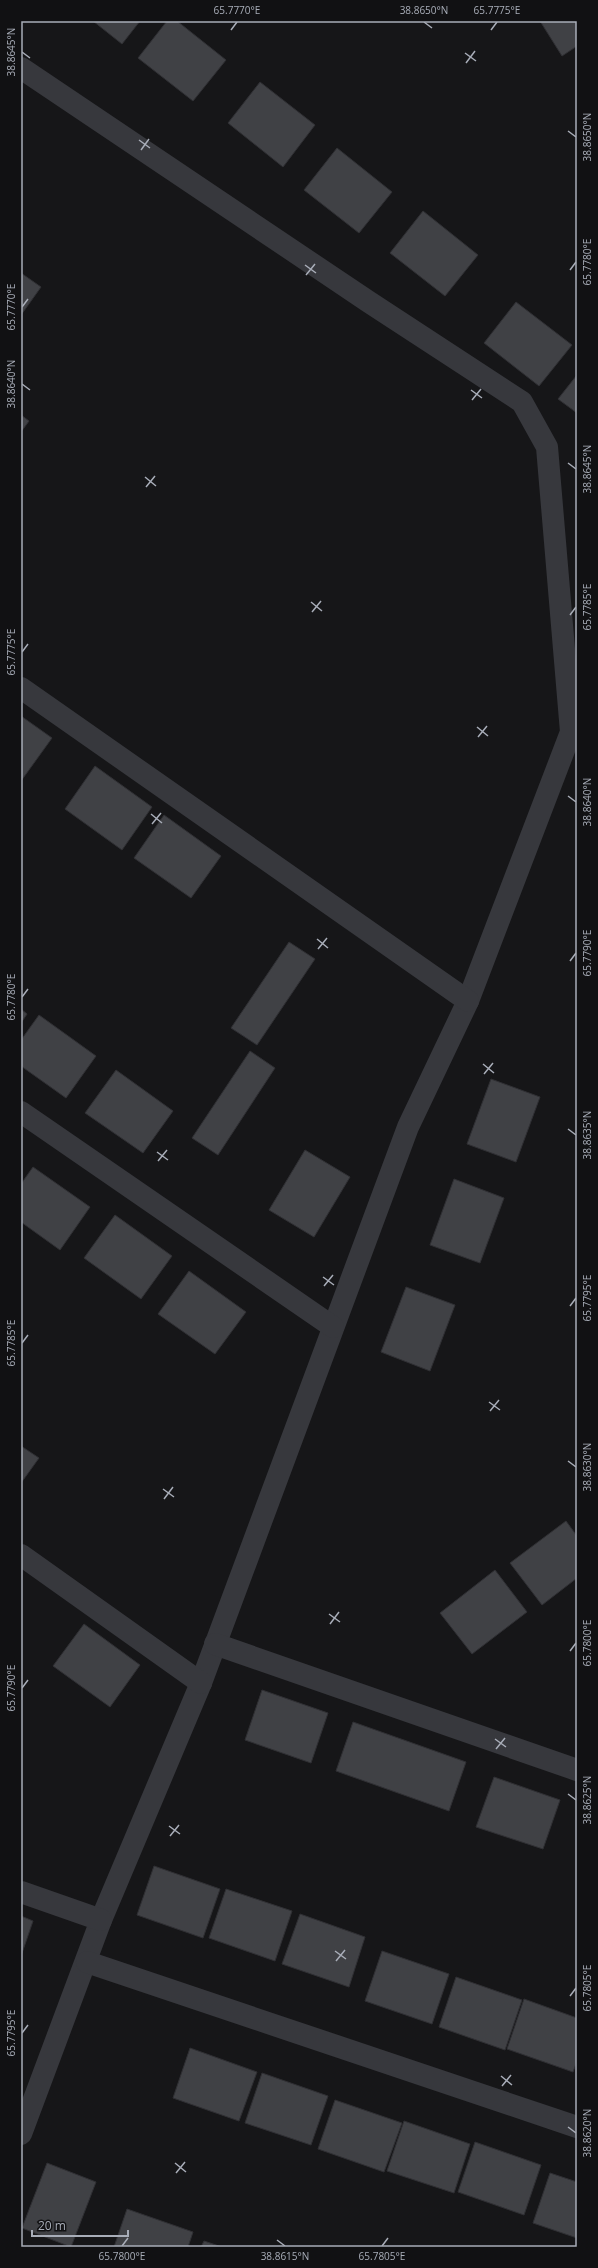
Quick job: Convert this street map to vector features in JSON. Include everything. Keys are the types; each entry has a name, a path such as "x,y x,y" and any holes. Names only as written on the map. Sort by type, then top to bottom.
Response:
{"street":[{"path":"21,68 522,402 547,447 574,736 468,1001 408,1127 201,1683 101,1920 87,1962 21,2134"},
{"path":"21,688 468,1001"},
{"path":"21,1112 333,1327"},
{"path":"21,1555 201,1683"},
{"path":"215,1644 577,1770"},
{"path":"21,1892 101,1920"},
{"path":"87,1962 577,2127"}],"building":[{"path":"93,21 140,21 122,44"},
{"path":"167,21 177,21 226,60 193,101 138,58"},
{"path":"540,21 577,21 577,46 562,56"},
{"path":"260,82 315,125 283,167 228,123"},
{"path":"337,148 392,192 359,233 304,190"},
{"path":"423,211 478,255 445,296 390,253"},
{"path":"21,273 41,287 21,315"},
{"path":"516,302 572,345 539,386 484,343"},
{"path":"577,375 577,413 558,399"},
{"path":"21,415 29,421 21,432"},
{"path":"21,716 52,738 21,781"},
{"path":"95,766 152,807 122,850 65,809"},
{"path":"164,815 221,856 191,898 134,858"},
{"path":"289,942 315,959 257,1045 231,1028"},
{"path":"21,1009 27,1014 21,1023"},
{"path":"39,1015 96,1056 66,1098 21,1066 21,1040"},
{"path":"250,1051 275,1068 218,1155 192,1138"},
{"path":"116,1070 173,1111 143,1153 85,1113"},
{"path":"491,1079 540,1097 516,1162 467,1144"},
{"path":"305,1150 350,1177 314,1237 269,1210"},
{"path":"33,1167 90,1207 60,1250 21,1222 21,1184"},
{"path":"454,1179 504,1198 480,1263 430,1245"},
{"path":"115,1215 172,1256 141,1299 84,1258"},
{"path":"189,1271 246,1312 215,1354 158,1314"},
{"path":"406,1287 455,1305 430,1371 381,1352"},
{"path":"21,1446 39,1458 21,1483"},
{"path":"566,1521 577,1536 577,1578 542,1605 510,1563"},
{"path":"495,1570 527,1612 472,1654 440,1613"},
{"path":"84,1624 140,1665 110,1707 53,1666"},
{"path":"262,1690 328,1713 311,1763 245,1740"},
{"path":"353,1722 466,1762 449,1811 336,1771"},
{"path":"494,1777 560,1800 543,1849 476,1827"},
{"path":"154,1866 220,1889 203,1938 137,1915"},
{"path":"226,1889 292,1911 275,1961 209,1938"},
{"path":"300,1914 365,1937 349,1987 282,1964"},
{"path":"21,1916 33,1921 21,1956"},
{"path":"382,1951 449,1974 432,2024 365,2001"},
{"path":"456,1977 522,2000 505,2050 439,2027"},
{"path":"524,1999 577,2018 577,2061 573,2072 507,2049"},
{"path":"190,2048 257,2072 239,2121 173,2098"},
{"path":"262,2073 328,2096 311,2145 245,2123"},
{"path":"335,2100 402,2123 384,2172 318,2149"},
{"path":"404,2121 470,2144 454,2193 387,2171"},
{"path":"475,2142 541,2165 524,2215 458,2192"},
{"path":"47,2163 96,2182 71,2247 22,2228"},
{"path":"550,2173 577,2182 577,2238 533,2223"},
{"path":"127,2209 193,2232 188,2247 114,2247"},
{"path":"204,2241 222,2247 201,2247"}]}
